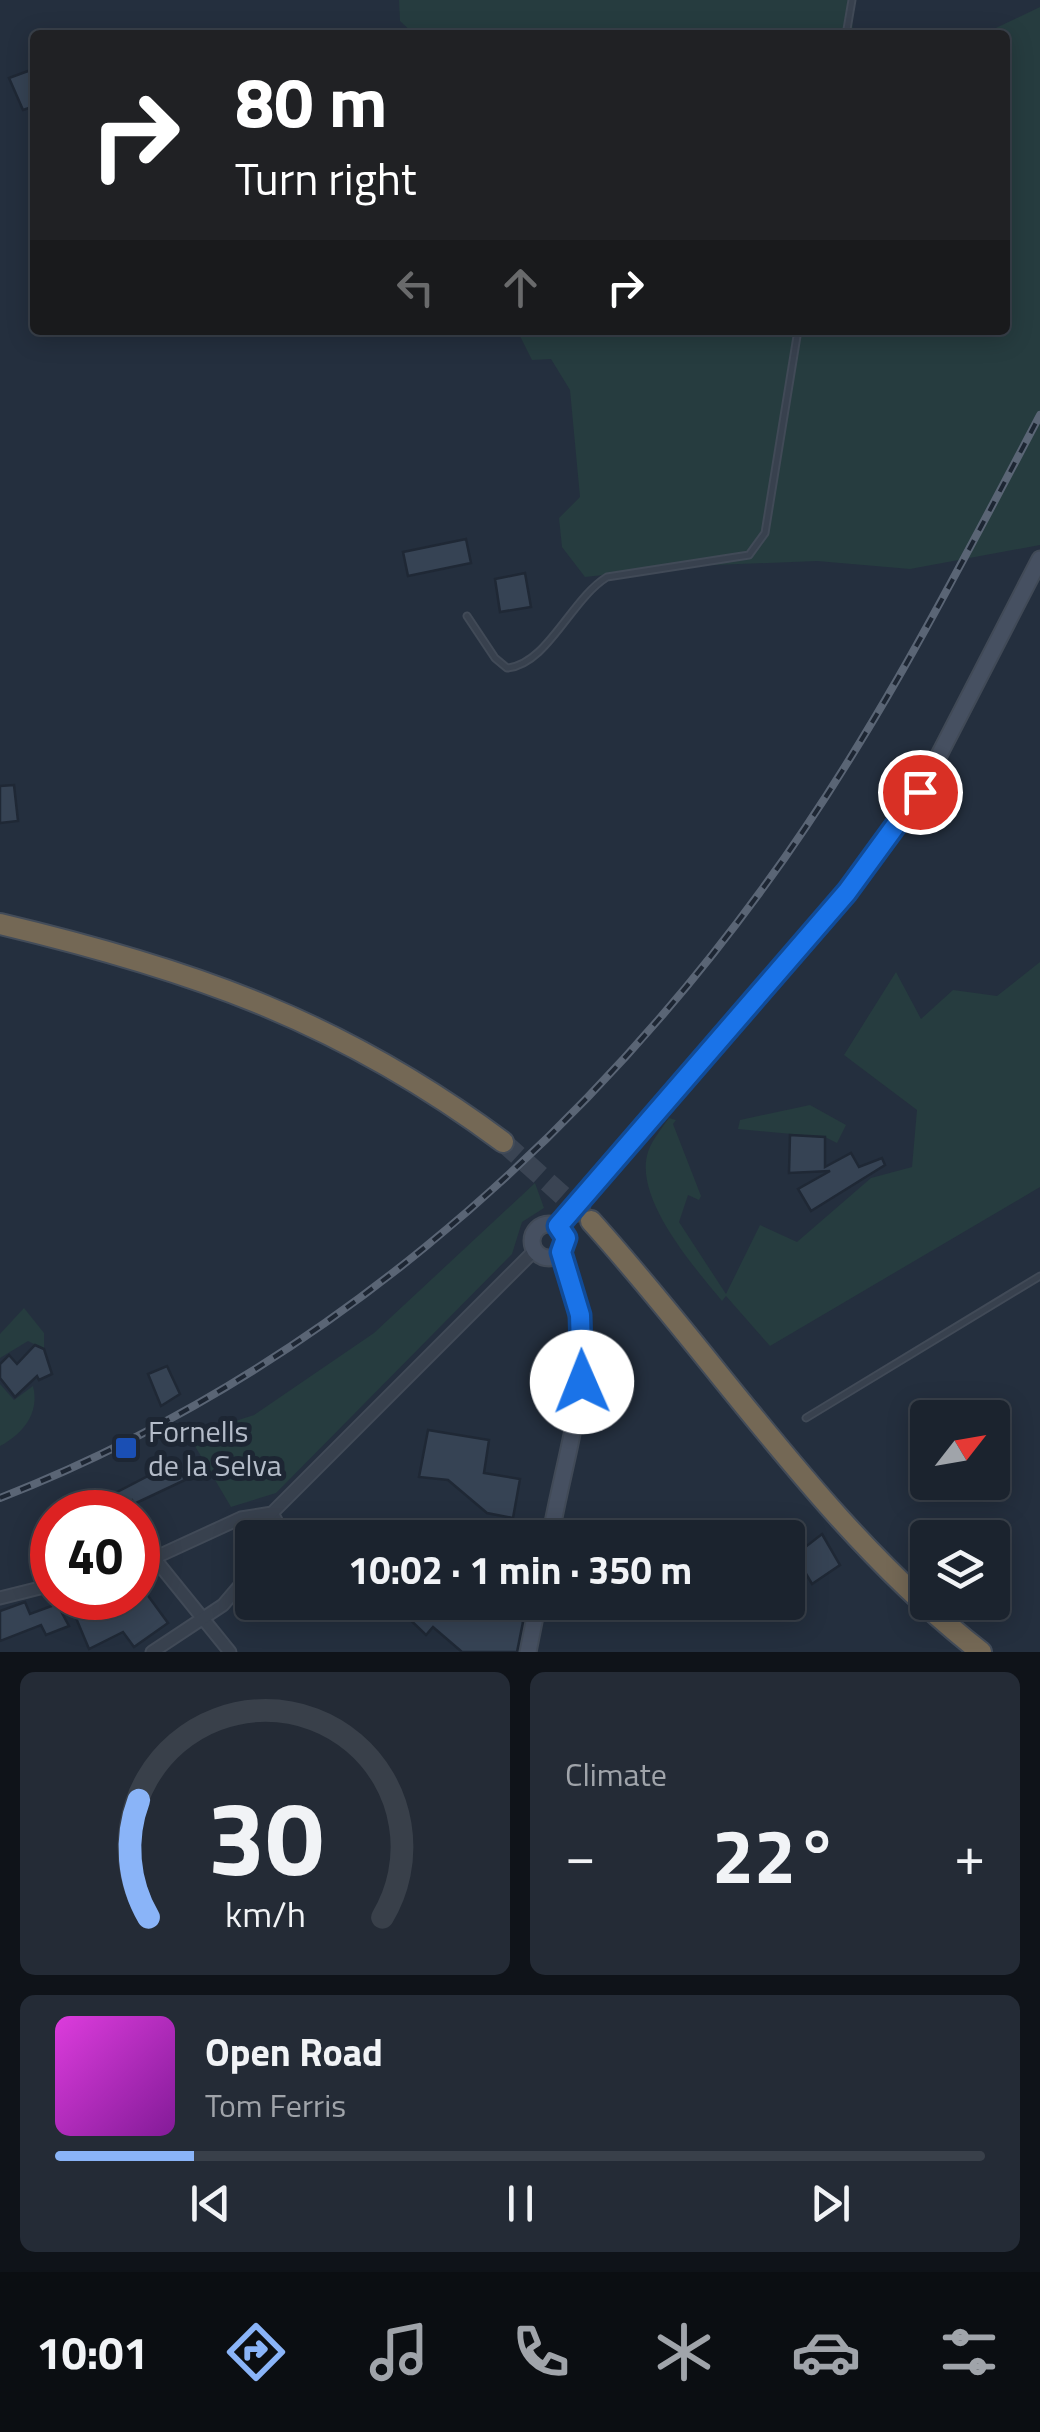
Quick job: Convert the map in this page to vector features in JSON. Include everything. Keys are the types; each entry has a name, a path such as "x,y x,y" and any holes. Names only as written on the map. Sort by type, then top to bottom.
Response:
{"highway":[{"path":"0,924 200,980 301,1019 404,1072 503,1142"},
{"path":"591,1221 836,1514 901,1583 981,1652"}],"street":[{"path":"558,1226 847,892 920,792 1040,559"},
{"path":"554,1520 580,1397 584,1352 574,1291 561,1252 566,1238 558,1226 544,1224 536,1229 532,1241 535,1250 547,1258 561,1252"},
{"path":"160,1555 241,1518 272,1513 535,1250"},
{"path":"272,1513 276,1520"},
{"path":"160,1565 230,1652"},
{"path":"152,1652 204,1620 235,1588"},
{"path":"0,1598 30,1590"},
{"path":"528,1652 534,1620"}],"lane":[{"path":"847,30 852,0"},
{"path":"468,616 495,658 507,668 518,667 543,648 592,586 606,577 624,571 724,562 749,555 765,533 797,335"},
{"path":"806,1418 1040,1276"}],"green space":[{"path":"399,0 851,0 853,30 410,30 400,21"},
{"path":"1040,7 1040,545 910,569 817,561 688,566 585,577 562,547 559,518 580,497 570,390 551,359 532,360 520,335 1010,335 1010,30 992,30"},
{"path":"1040,962 1040,1187 770,1346 726,1296 722,1301 658,1211 646,1170 648,1152 660,1130 669,1118 676,1120 673,1124 701,1196 699,1200 688,1195 679,1222 726,1294 760,1225 797,1242 871,1178 912,1167 917,1110 844,1055 896,972 921,1019 953,990 997,996"},
{"path":"810,1105 846,1125 837,1143 825,1137 738,1129 740,1120"},
{"path":"535,1183 544,1208 522,1222 512,1254 276,1493 231,1507 189,1436 254,1415 374,1333"},
{"path":"24,1308 44,1333 44,1349 28,1341 0,1358 0,1334"},
{"path":"0,1384 14,1400 33,1386 35,1396 28,1422 0,1446"}],"building":[{"path":"30,73 30,108 23,110 9,78"},
{"path":"466,539 471,563 408,576 403,552"},
{"path":"525,573 531,607 500,612 495,579"},
{"path":"14,785 18,821 0,823 0,786"},
{"path":"790,1135 825,1137 825,1167 851,1153 859,1167 882,1158 885,1165 811,1211 798,1189 830,1171 789,1173"},
{"path":"35,1345 44,1349 52,1374 39,1380 37,1376 15,1397 0,1378 0,1364 9,1355 17,1364"},
{"path":"167,1366 180,1394 161,1406 148,1374"},
{"path":"428,1430 489,1440 484,1473 520,1479 513,1518 487,1513 448,1480 419,1477"},
{"path":"175,1462 185,1480 160,1492 121,1490"},
{"path":"822,1534 840,1565 812,1584 805,1572 805,1547"},
{"path":"25,1602 30,1620 66,1620 69,1626 46,1635 41,1625 0,1641 0,1611"},
{"path":"160,1612 168,1623 134,1647 123,1632 89,1649 77,1620 160,1620"},
{"path":"410,1620 523,1622 517,1652 462,1652 433,1627 426,1635"}],"tunnel":[{"path":"503,1142 591,1221"}],"railway":[{"path":"0,1498 113,1448 222,1389 326,1322 424,1248 518,1166 605,1079 687,986 763,888 840,775 910,657 1040,415"}],"place":[{"name":"Fornells de la Selva","path":"126,1448"}],"route":[{"path":"582,1382 580,1315 561,1252 566,1238 558,1226 847,892 920,792"}]}
